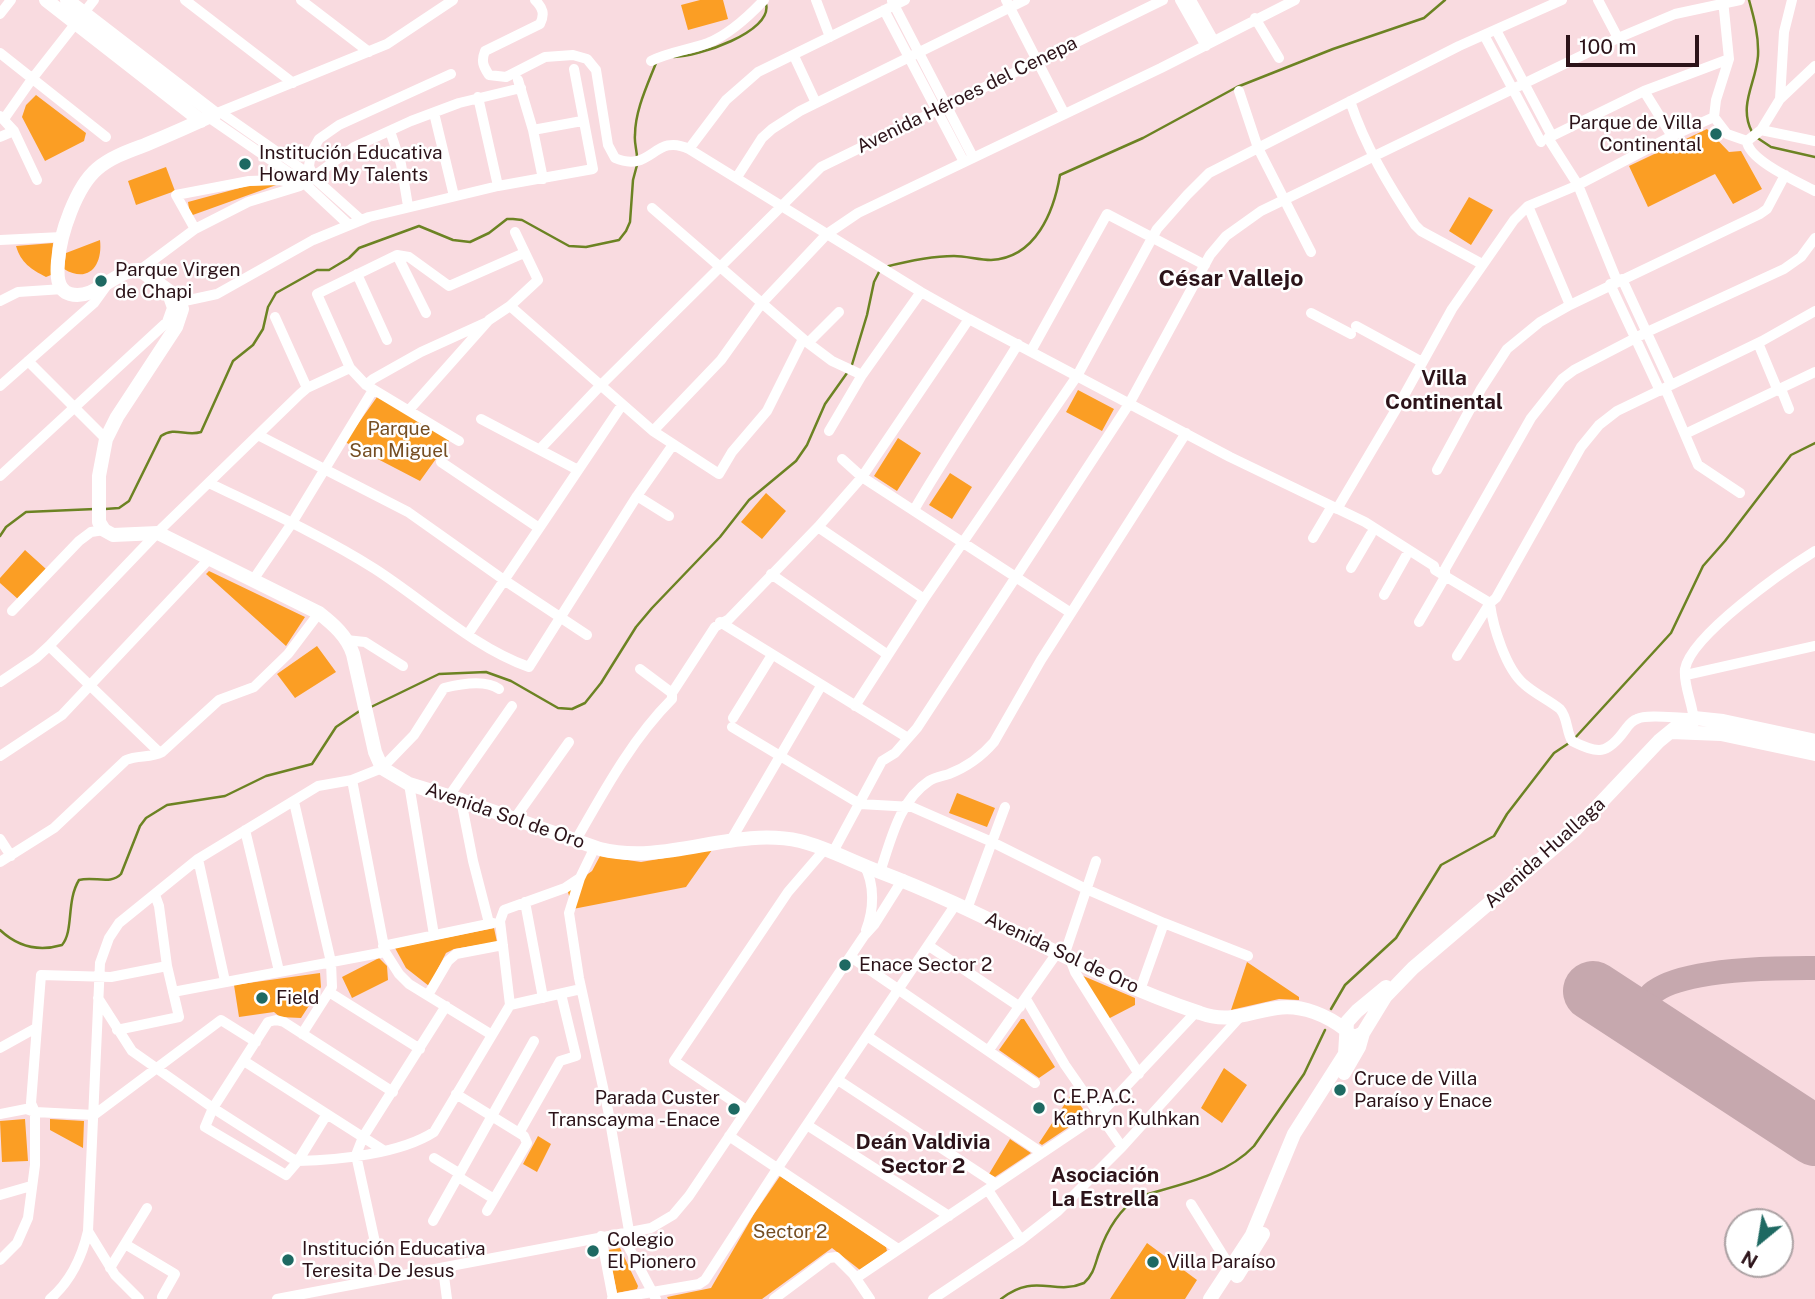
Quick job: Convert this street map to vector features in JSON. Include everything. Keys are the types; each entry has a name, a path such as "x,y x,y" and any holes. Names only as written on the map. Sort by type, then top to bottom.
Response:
{"main road":[{"path":"47,0 80,18 211,116 119,156 96,169 81,191 62,237 57,274 63,289 70,294 78,294 109,283 127,271 140,270 164,286 180,302 181,315 176,327 120,411 106,439 99,476 102,526 113,535 158,533 319,613 336,627 351,647 375,752 382,768"},
{"path":"67,0 80,18"},
{"path":"1671,732 1723,721 1815,741"},
{"path":"1694,725 1721,734 1815,754"},
{"name":"Avenida Huallaga","path":"1222,1299 1256,1227 1294,1134 1345,1054 1346,1025 1379,992 1413,968 1575,830 1659,741 1671,732"},
{"name":"Avenida Sol de Oro","path":"382,768 409,784 618,853 644,854 732,840 783,839 829,850 903,879 1064,956 1196,1012 1226,1019 1280,1007 1292,1007 1317,1013 1346,1025"},
{"name":"Avenida Huallaga","path":"1210,1299 1265,1230 1303,1137 1355,1056 1364,1032 1385,998 1413,968"},
{"path":"1346,1025 1357,1017 1363,1020 1364,1032"}],"street":[{"path":"0,14 11,0"},
{"path":"37,180 14,131 2,118 94,0"},
{"path":"185,0 293,83"},
{"path":"211,116 387,44 453,0"},
{"path":"651,61 707,43 727,33 764,0"},
{"path":"816,0 830,37"},
{"path":"686,148 733,92 758,72 890,5 905,0"},
{"path":"737,177 762,138 772,129 816,103 913,56 1008,4 1025,0"},
{"name":"Avenida Héroes del Cenepa","path":"540,449 821,167 1163,0"},
{"path":"1180,0 1210,43"},
{"path":"1191,0 1210,43"},
{"path":"653,432 721,360 761,304 827,234 858,213 1295,0"},
{"path":"855,706 962,542 1077,376 1153,237 1174,208 1209,173 1546,4 1562,0"},
{"path":"1598,0 1618,38"},
{"path":"1780,99 1784,32 1792,0"},
{"path":"304,1 369,52"},
{"path":"746,1110 674,1061 788,892 829,850 860,804 882,761 895,753 917,728 1129,404 1205,265 1218,244 1232,230 1261,211 1618,38 1675,14 1725,2 1729,58 1716,100 1714,117 1727,134 1748,141"},
{"path":"541,4 543,17 540,24 485,51 482,58 488,75 506,77 545,57 573,55 587,59 596,70 608,145 615,158 628,164 642,161 665,145 686,148 969,319 1129,404 1365,522 1490,603"},
{"path":"1008,4 1064,113"},
{"path":"890,5 913,56 968,160"},
{"path":"1255,18 1279,58"},
{"path":"1496,30 1525,83 1547,139"},
{"path":"1484,35 1513,89 1578,185 1636,337 1665,388"},
{"path":"0,53 106,137"},
{"path":"794,56 816,103"},
{"path":"1547,139 1644,91 1729,58"},
{"path":"1815,66 1780,99 1761,130 1746,144 1753,153 1785,176 1815,191"},
{"path":"180,302 217,294 313,240 360,219 498,186 593,169 574,69"},
{"path":"348,224 310,181 311,153 319,139 339,125 451,74"},
{"path":"140,270 195,229 248,202 310,181 354,147 434,113 519,84 533,130 543,179"},
{"path":"1644,91 1672,136"},
{"path":"1240,92 1258,148 1311,252"},
{"path":"478,97 498,186"},
{"path":"1350,102 1384,179 1421,231 1482,264"},
{"path":"434,113 454,196"},
{"path":"211,116 310,181 360,219"},
{"path":"1313,538 1452,309 1514,219 1528,206 1578,185 1714,117"},
{"path":"533,130 582,121"},
{"path":"1761,130 1815,141"},
{"path":"0,137 14,131"},
{"path":"390,131 401,164 408,206"},
{"path":"1437,470 1481,389 1507,349 1540,322 1570,305 1760,215 1767,209 1785,176"},
{"path":"195,229 176,195 249,181 310,181"},
{"path":"1528,206 1570,305"},
{"path":"652,208 806,341 832,360 862,375"},
{"path":"1031,351 1104,216 1110,214 1205,265"},
{"path":"253,580 292,523 373,379 421,352 489,320 510,306 538,280 514,232"},
{"path":"0,240 62,237"},
{"path":"1419,622 1440,573 1445,569 1531,418 1562,379 1636,337 1784,269 1801,257 1815,238"},
{"path":"459,441 369,388 350,368 317,294 397,255 409,257 449,286 524,253"},
{"path":"397,255 426,313"},
{"path":"357,274 387,340"},
{"path":"1616,281 1647,332 1665,388 1698,465 1740,493"},
{"path":"0,386 94,303 109,283"},
{"path":"0,476 167,322 172,308 164,286"},
{"path":"0,302 18,292 63,289"},
{"path":"830,431 916,289"},
{"path":"510,306 653,432 719,474 732,453 768,411 806,341 839,312"},
{"path":"1457,656 1490,603 1496,598 1590,434 1617,411 1758,343 1815,311"},
{"path":"1311,313 1422,362"},
{"path":"275,317 307,388"},
{"path":"576,840 609,783 645,730 672,699 672,693 715,627 729,619 862,477 969,319"},
{"path":"409,410 489,320"},
{"path":"1758,343 1789,409"},
{"path":"914,510 944,458 976,413 1018,344"},
{"path":"28,361 106,439"},
{"path":"0,682 49,646 158,533 307,388 350,368"},
{"path":"1685,434 1815,372"},
{"path":"468,634 622,405"},
{"path":"481,419 578,470"},
{"path":"880,872 905,806 930,779 971,763 989,747 1186,433"},
{"path":"258,435 408,512 587,635"},
{"path":"209,483 292,523 375,569 468,634 498,653 529,667 637,496 672,446"},
{"path":"842,459 862,477 1071,613"},
{"path":"441,461 539,528"},
{"path":"637,496 670,516"},
{"path":"1357,520 1362,528 1371,534 1431,571 1440,573"},
{"path":"12,611 79,541 102,526"},
{"path":"818,527 924,599"},
{"path":"1351,568 1371,534"},
{"path":"1384,595 1406,556"},
{"path":"1490,603 1492,620 1513,671 1526,687 1560,709 1572,741 1593,750 1604,750 1615,743 1633,721 1640,717 1694,725 1685,669 1695,652 1733,611 1780,574 1812,556"},
{"path":"0,756 50,724 89,687 210,558"},
{"path":"771,574 888,655"},
{"path":"0,862 54,828 126,760 160,753 219,700 254,687 288,654 319,613"},
{"path":"720,622 821,687 908,738"},
{"path":"346,640 365,642 403,666"},
{"path":"49,646 160,753"},
{"path":"1686,675 1815,646"},
{"path":"772,655 733,722 780,756 860,804 912,807 992,842 1086,889 1248,956"},
{"path":"640,669 672,693"},
{"path":"50,1299 65,1285 74,1270 82,1254 88,1231 100,977 103,955 114,930 198,859 245,830 318,786 352,780 382,768 414,735 444,688 457,684 491,684 499,689"},
{"path":"732,840 821,687"},
{"path":"99,998 132,1051 213,1108 298,1161 383,1150 423,1139 433,1132 510,1005 503,945 473,861 455,798 512,706"},
{"path":"1654,718 1668,726 1671,732"},
{"path":"515,818 569,742"},
{"path":"352,780 384,949 399,974 409,984 492,1035"},
{"path":"409,784 434,935"},
{"path":"294,802 331,962 332,978 329,992 303,1034"},
{"path":"601,1236 612,1299 653,1295 699,1284 705,1280 898,990 929,946 962,907 1005,807"},
{"path":"245,830 279,971"},
{"path":"0,839 11,856"},
{"path":"595,847 580,878 569,913 581,989 608,1110 629,1231 628,1246 653,1295"},
{"path":"198,859 225,981"},
{"path":"988,1051 1023,1003 1064,956 1096,861"},
{"path":"864,865 870,879 873,903 864,936"},
{"path":"173,992 331,962 494,922 504,910 565,888 580,878"},
{"path":"277,1299 651,1228 673,1215 690,1196 903,879"},
{"path":"117,1030 179,1017 155,895"},
{"path":"525,902 543,998"},
{"path":"1140,990 1164,923"},
{"path":"428,995 448,961 456,954 503,945"},
{"path":"929,946 1023,1003 1122,1147"},
{"path":"1064,956 1139,1074"},
{"path":"850,957 1035,1083"},
{"path":"0,1260 17,1243 26,1228 35,1165 35,1112 32,1103 41,975 111,977 167,966"},
{"path":"510,1005 581,989"},
{"path":"329,992 420,1049"},
{"path":"519,1133 560,1061 576,1056 561,994"},
{"path":"383,1279 356,1155 363,1137 446,1006"},
{"path":"856,1278 1100,1114 1196,1012"},
{"path":"933,1299 1021,1240 1058,1211 1122,1147 1239,1018"},
{"path":"0,1114 26,1109 35,1112 94,1115 221,1020 256,1042"},
{"path":"327,1114 298,1161 286,1175 205,1128 213,1108 268,1022 276,1020 303,1034 393,1092"},
{"path":"0,1048 36,1028"},
{"path":"867,1036 1042,1153"},
{"path":"433,1221 534,1041"},
{"path":"244,1061 383,1150"},
{"path":"838,1080 992,1187 1021,1240"},
{"path":"456,1094 524,1136 527,1143 487,1211"},
{"path":"807,1125 948,1216"},
{"path":"729,1136 898,1249"},
{"path":"434,1158 494,1199"},
{"path":"0,1195 31,1186"},
{"path":"1191,1204 1234,1272"},
{"path":"110,1268 147,1208"},
{"path":"88,1231 110,1268 139,1299"},
{"path":"125,1244 175,1274 162,1297"},
{"path":"774,1299 829,1258 836,1257 856,1278 870,1299"},
{"path":"443,1269 447,1299"}],"green space":[{"path":"700,0 723,0 728,19 688,30 681,5"},
{"path":"36,95 86,133 84,141 45,161 22,117 26,105"},
{"path":"1707,129 1729,152 1741,151 1762,189 1733,204 1715,174 1648,207 1629,166"},
{"path":"166,167 175,191 136,205 128,181"},
{"path":"279,184 190,216 188,202 247,186"},
{"path":"1469,197 1493,210 1471,245 1449,231"},
{"path":"100,240 99,257 92,270 81,274 64,269 66,253"},
{"path":"53,243 51,275 46,277 27,265 16,246"},
{"path":"1078,390 1114,409 1102,431 1066,412"},
{"name":"Parque San Miguel","path":"377,397 451,438 420,481 345,442"},
{"path":"898,438 921,453 897,491 874,476"},
{"path":"950,473 972,487 952,519 929,505"},
{"path":"766,493 786,511 762,539 741,522"},
{"path":"25,550 46,569 19,600 0,583 0,578"},
{"path":"209,571 305,617 286,646 206,574"},
{"path":"317,646 336,672 295,698 277,674"},
{"path":"957,793 995,808 987,827 949,813"},
{"path":"712,850 686,887 573,909 567,889 592,871 600,856 641,862"},
{"path":"494,928 497,942 454,949 446,953 429,986 406,968 395,948"},
{"name":"Field","path":"379,958 387,966 388,980 352,998 342,977"},
{"path":"1247,962 1299,997 1299,1000 1279,999 1231,1010"},
{"path":"320,973 321,987 301,1018 280,1017 274,1012 239,1017 234,985"},
{"path":"1081,975 1135,998 1135,1005 1108,1019"},
{"path":"1021,1019 1024,1019 1055,1067 1039,1078 999,1050"},
{"path":"1224,1068 1247,1085 1222,1123 1201,1108"},
{"path":"1072,1093 1087,1115 1042,1145 1039,1143"},
{"path":"25,1119 28,1161 2,1162 0,1121"},
{"path":"50,1119 84,1121 83,1148 50,1130"},
{"path":"538,1136 551,1144 537,1172 523,1164"},
{"path":"1010,1139 1031,1153 995,1177 989,1174"},
{"name":"Sector 2","path":"780,1176 886,1247 887,1251 860,1270 832,1248 762,1299 668,1299 667,1297 711,1288 754,1214"},
{"name":"Villa Paraíso","path":"1147,1243 1197,1280 1185,1299 1110,1299"},
{"path":"620,1248 638,1286 637,1289 617,1293 608,1250"}],"waterway":[{"path":"885,267 945,256 991,260 1020,251 1031,242 1047,217 1060,175 1143,138 1237,87 1333,49 1424,18 1445,0"},
{"path":"1749,0 1758,49 1757,66 1747,103 1748,122 1752,132"},
{"path":"674,57 715,48 746,33 758,24 765,14 766,4"},
{"path":"637,158 637,117 656,63"},
{"path":"1756,137 1771,147 1815,157"},
{"path":"105,509 119,508 129,501 161,436 171,432 201,432 233,361 253,345 263,329 268,307 276,293 317,270 329,270 349,258 359,248 419,226 453,240 470,242 489,233 507,219 513,219 522,220 569,246 586,247 619,240 630,222 633,180 637,165"},
{"path":"851,368 874,282 880,270"},
{"path":"371,707 439,674 486,672 511,681 558,708 572,709 585,703 601,683 636,627 652,608 720,537 749,500 796,461 807,445 825,404 847,373"},
{"path":"1574,739 1671,633 1703,566 1791,455 1815,443"},
{"path":"0,536 6,527 26,512 95,509"},
{"path":"0,930 21,944 37,948 62,945 68,932 73,897 79,880 107,880 121,874 140,826 146,818 167,805 225,796 266,776 312,764 336,727 361,710"},
{"path":"1331,1009 1345,985 1396,938 1441,865 1494,836 1507,814 1554,753 1569,743"},
{"path":"1001,1299 1024,1287 1063,1287 1084,1283 1092,1272 1110,1229 1119,1214 1131,1202 1138,1197 1215,1173 1242,1157 1254,1146 1304,1074 1325,1030"}],"taxiway":[{"path":"1653,1030 1644,1009 1653,993 1674,982 1738,970 1815,968"}],"runway":[{"path":"1593,991 1815,1136"}],"place":[{"name":"Parque de Villa Continental","path":"1716,134"},
{"name":"Institución Educativa Howard My Talents","path":"245,164"},
{"name":"Parque Virgen de Chapi","path":"101,281"},
{"name":"Enace Sector 2","path":"845,965"},
{"name":"Field","path":"262,998"},
{"name":"Cruce de Villa Paraíso y Enace","path":"1340,1090"},
{"name":"C.E.P.A.C. Kathryn Kulhkan","path":"1039,1108"},
{"name":"Parada Custer Transcayma -Enace","path":"734,1109"},
{"name":"Colegio El Pionero","path":"593,1251"},
{"name":"Institución Educativa Teresita De Jesus","path":"288,1260"},
{"name":"Villa Paraíso","path":"1153,1262"}],"district":[{"name":"César Vallejo","path":"1231,279"},
{"name":"Villa Continental","path":"1444,391"},
{"name":"Deán Valdivia Sector 2","path":"923,1155"},
{"name":"Asociación La Estrella","path":"1105,1188"}]}
